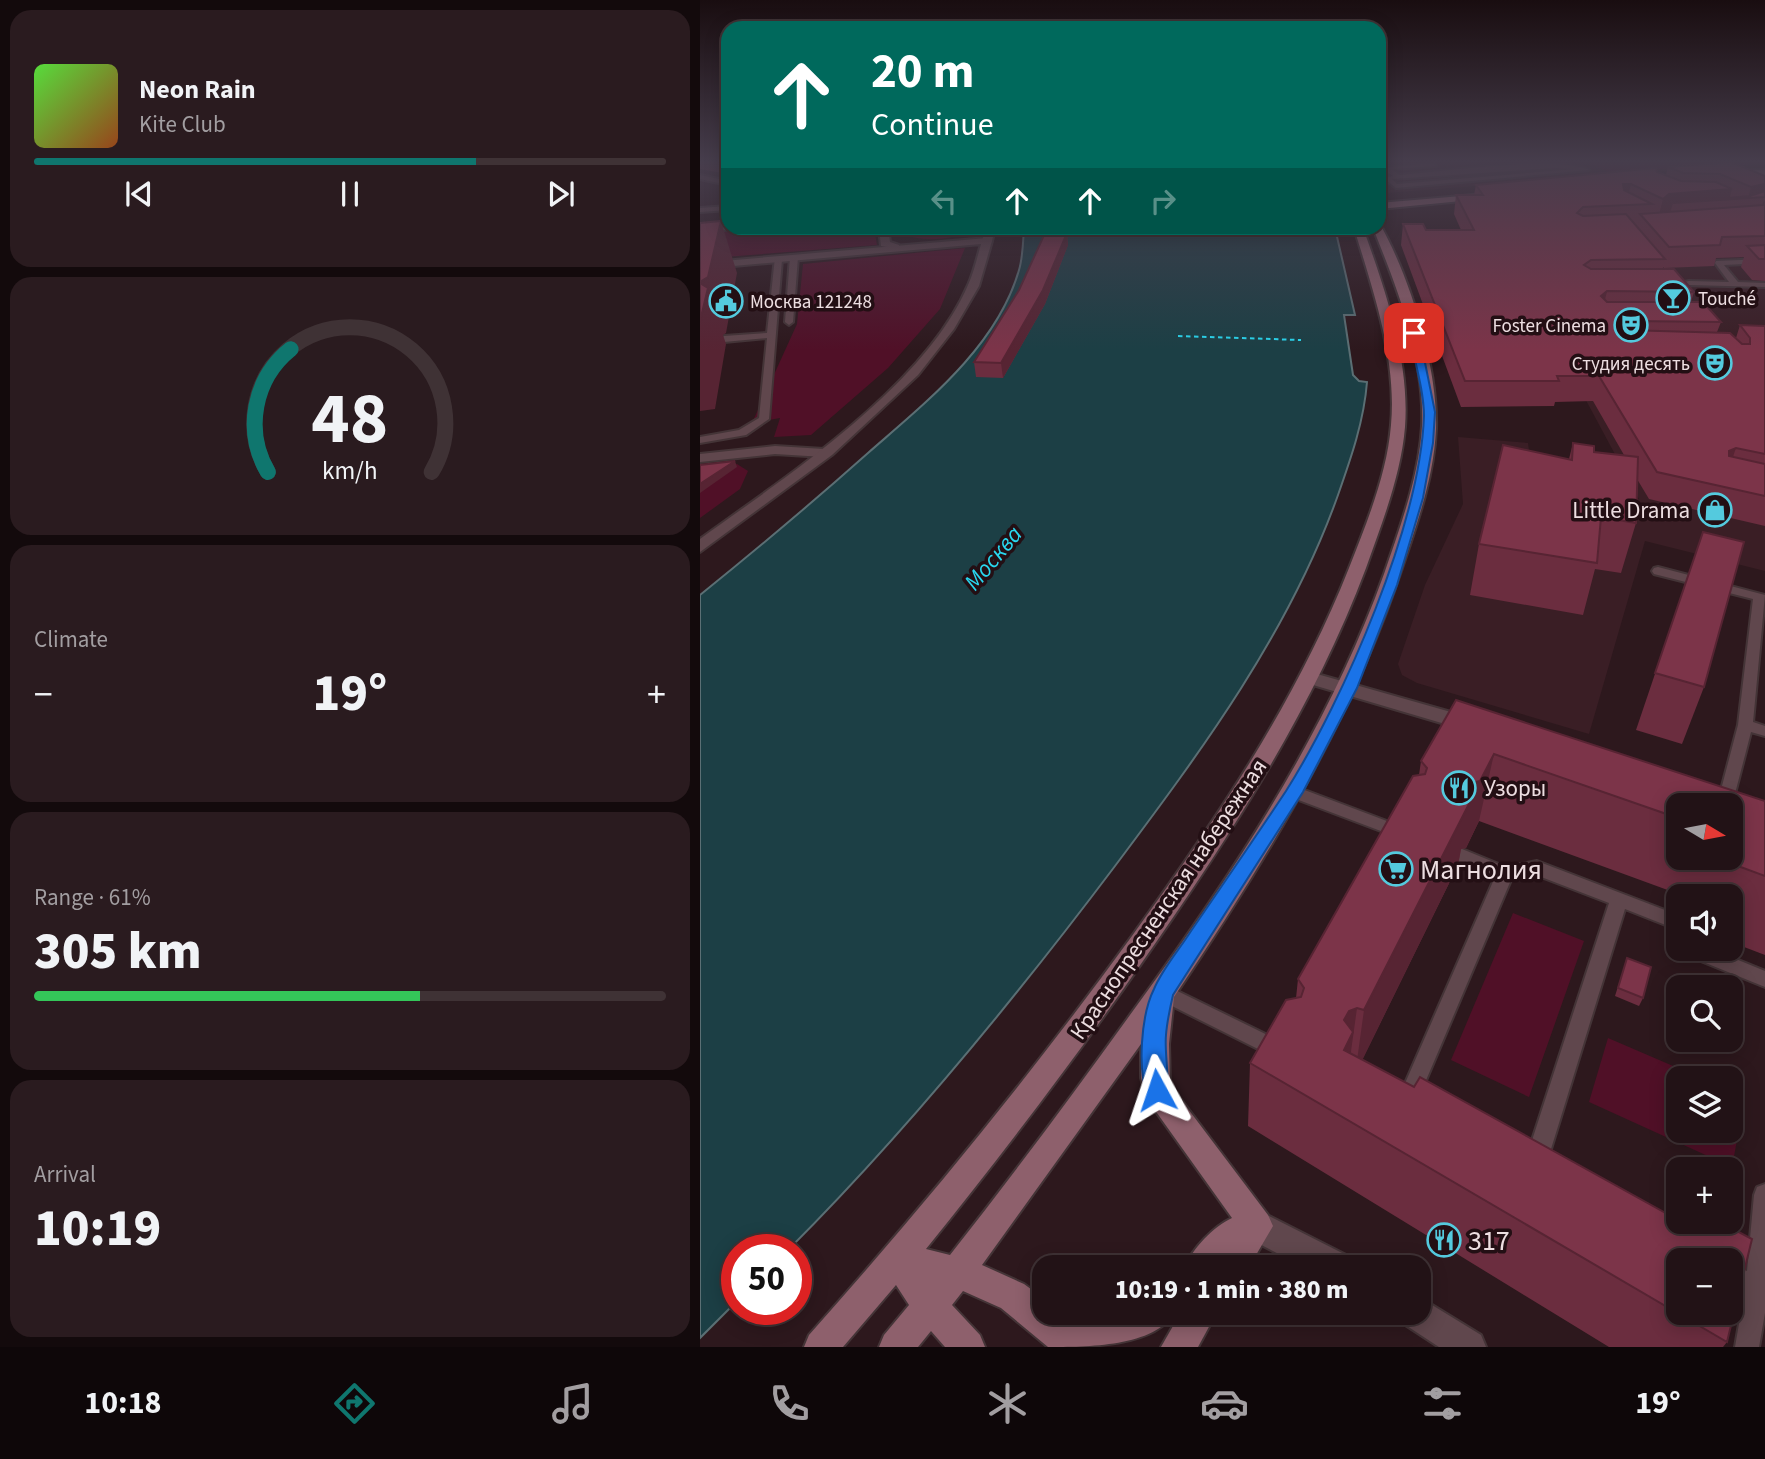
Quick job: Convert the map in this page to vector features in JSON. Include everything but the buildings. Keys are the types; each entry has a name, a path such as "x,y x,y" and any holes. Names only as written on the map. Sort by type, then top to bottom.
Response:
{"main road":[{"name":"Краснопресненская набережная","path":"821,1347 992,1146 1117,978 1222,827 1310,678 1354,578 1383,495 1396,441 1399,412 1397,384 1387,333 1361,235"},
{"name":"Краснопресненская набережная","path":"896,1347 959,1271 1033,1174 1163,992 1294,792 1349,688 1390,585 1417,498 1427,443 1429,412 1414,333 1380,235"},
{"path":"1163,992 1154,1032 1153,1064 1157,1090 1257,1226"},
{"path":"1213,1255 1235,1233 1257,1226"},
{"path":"1238,1255 1257,1226"},
{"path":"897,1260 959,1271 992,1283 1061,1335 1105,1333 1138,1325"},
{"path":"897,1260 930,1306 968,1347"},
{"path":"1178,1347 1192,1325"}],"street":[{"path":"700,230 721,228"},
{"path":"884,235 885,244 895,247"},
{"path":"700,547 824,453 883,401 925,357 960,314 980,273 988,235"},
{"path":"700,266 987,241"},
{"path":"700,458 775,450 824,453"},
{"path":"1310,678 1489,731"},
{"path":"1257,1226 1314,1255"},
{"path":"1431,1322 1469,1347"}],"lane":[{"path":"789,322 794,257"},
{"path":"700,440 742,433 764,419 778,258"},
{"path":"1736,285 1719,263 1765,261"},
{"path":"1663,276 1679,295"},
{"path":"1659,286 1765,285"},
{"path":"724,339 771,335"},
{"path":"1658,571 1760,597 1736,793"},
{"path":"1745,725 1765,731"},
{"path":"1294,792 1406,835"},
{"path":"1462,856 1505,874 1537,868 1666,917"},
{"path":"1404,1108 1505,874"},
{"path":"1510,1160 1539,1174 1619,899"},
{"path":"1720,961 1765,979"},
{"path":"1163,992 1287,1054"},
{"path":"1382,1099 1427,1120"},
{"path":"1748,1347 1757,1289 1765,1195"},
{"path":"1743,1282 1757,1289"}],"shaded area":[{"path":"1481,225 1765,225 1765,571 1645,541 1589,734 1417,683 1402,675 1398,664 1425,585 1463,504 1458,437 1528,443 1533,482 1639,499 1545,324"},
{"path":"700,234 875,235 877,245 700,259"},
{"path":"906,235 960,235 942,239"},
{"path":"965,248 940,309 888,368 811,435 774,437 780,418 752,423 797,324 803,264"},
{"path":"737,464 748,471 740,489 700,518 700,469"},
{"path":"1513,913 1584,941 1529,1097 1451,1060"},
{"path":"1608,1038 1673,1066 1666,1066 1666,1137 1589,1102"},
{"path":"1679,1143 1736,1143 1734,1157 1710,1157"}],"water":[{"name":"Москва","path":"1024,235 1337,235 1355,315 1344,315 1353,375 1359,381 1367,382 1356,439 1338,495 1295,595 1241,689 1180,778 999,1015 876,1158 804,1234 721,1234 721,1317 700,1338 700,595 827,489 957,372 994,324 1009,298 1020,265"}],"ferry route":[{"path":"1178,336 1301,340"}],"place":[{"name":"Touché","path":"1673,298"},
{"name":"Москва 121248","path":"726,301"},
{"name":"Foster Cinema","path":"1631,325"},
{"name":"Студия десять","path":"1715,363"},
{"name":"Little Drama","path":"1715,510"},
{"name":"Узоры","path":"1459,788"},
{"name":"Магнолия","path":"1396,869"},
{"name":"317","path":"1444,1240"}],"route":[{"path":"1157,1090 1153,1064 1154,1032 1163,992 1294,792 1349,688 1390,585 1417,498 1427,443 1429,412 1414,333"}]}
